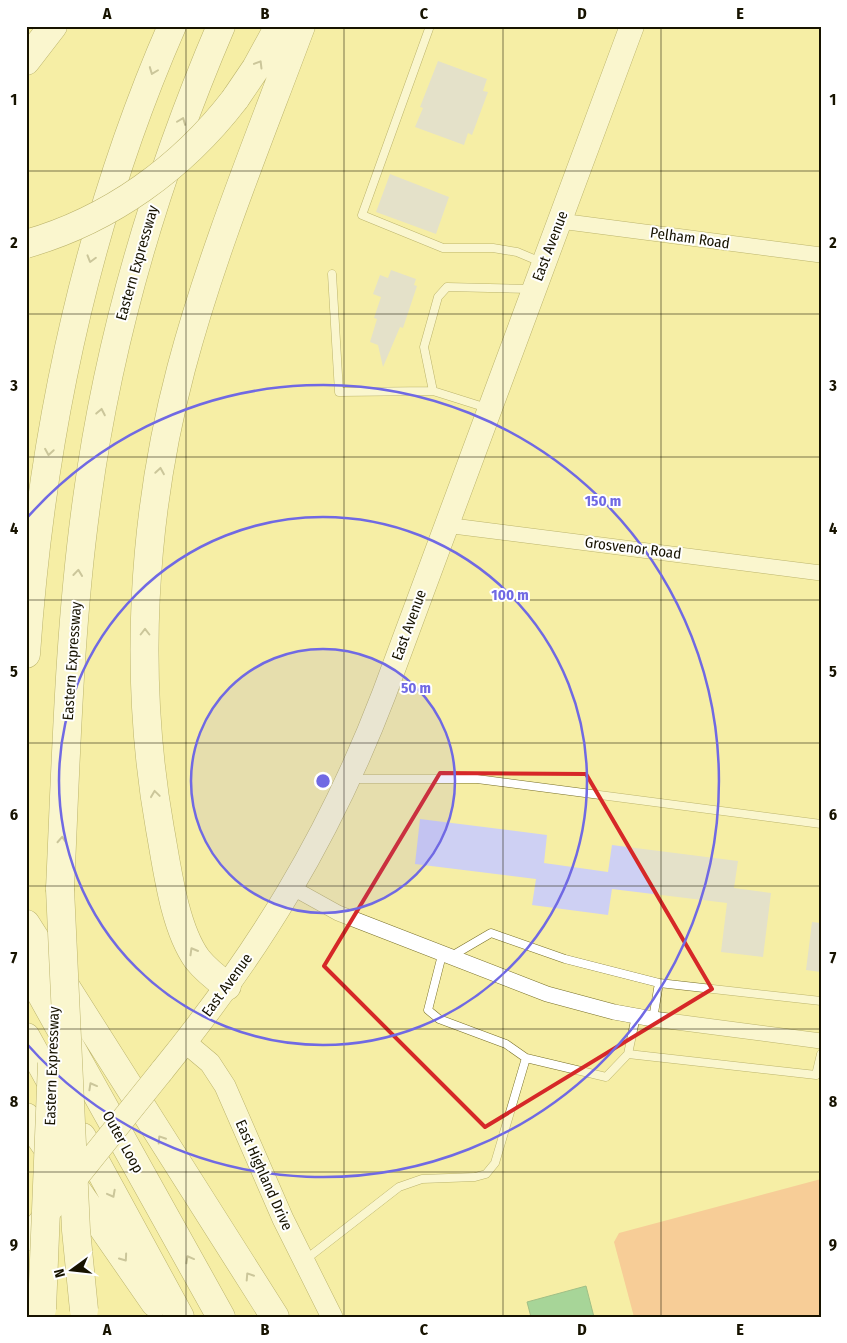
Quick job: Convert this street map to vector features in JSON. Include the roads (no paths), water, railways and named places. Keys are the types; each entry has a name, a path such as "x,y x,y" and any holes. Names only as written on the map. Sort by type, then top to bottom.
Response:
{"highway":[{"path":"26,40 41,26"},
{"path":"26,61 54,26"},
{"path":"26,654 34,557 43,494 71,337 115,177 144,93 172,26"},
{"name":"Eastern Expressway","path":"42,1313 60,889 74,619 83,531 98,427 124,310 152,208 181,124 221,26"},
{"path":"26,244 84,223 146,186 203,137 236,100 279,26"},
{"path":"227,986 198,959 187,941 176,904 161,832 151,761 146,693 145,612 150,546 166,435 186,348 221,244 301,26"},
{"path":"60,889 76,1230 84,1313"},
{"path":"26,924 275,1317"},
{"name":"Outer Loop","path":"30,974 221,1317"},
{"path":"28,1040 180,1317"},
{"path":"26,1117 164,1317"}],"main road":[{"name":"East Avenue","path":"26,1239 185,1042 227,986 293,888 350,779 384,694 445,525 632,26"}],"street":[{"name":"Pelham Road","path":"560,221 821,255"},
{"name":"Grosvenor Road","path":"445,525 821,572"},
{"path":"293,888 338,913 547,994 653,1019 821,1041"},
{"name":"East Highland Drive","path":"185,1042 210,1063 225,1086 271,1194 332,1317"}],"lane":[{"path":"430,26 362,215 443,248 493,248 517,252 544,263"},
{"path":"332,274 338,392 433,391 489,409"},
{"path":"433,391 424,347 438,297 447,287 534,289"},
{"path":"350,779 477,779 821,824"},
{"path":"636,1016 628,1054 606,1077 526,1058 506,1044 438,1019 428,1010 446,956 491,933 565,959 659,983 821,1002"},
{"path":"653,1019 659,983"},
{"path":"628,1054 816,1075 821,1054"},
{"path":"303,1261 399,1187 422,1179 475,1177 486,1174 495,1163 526,1058"}]}
